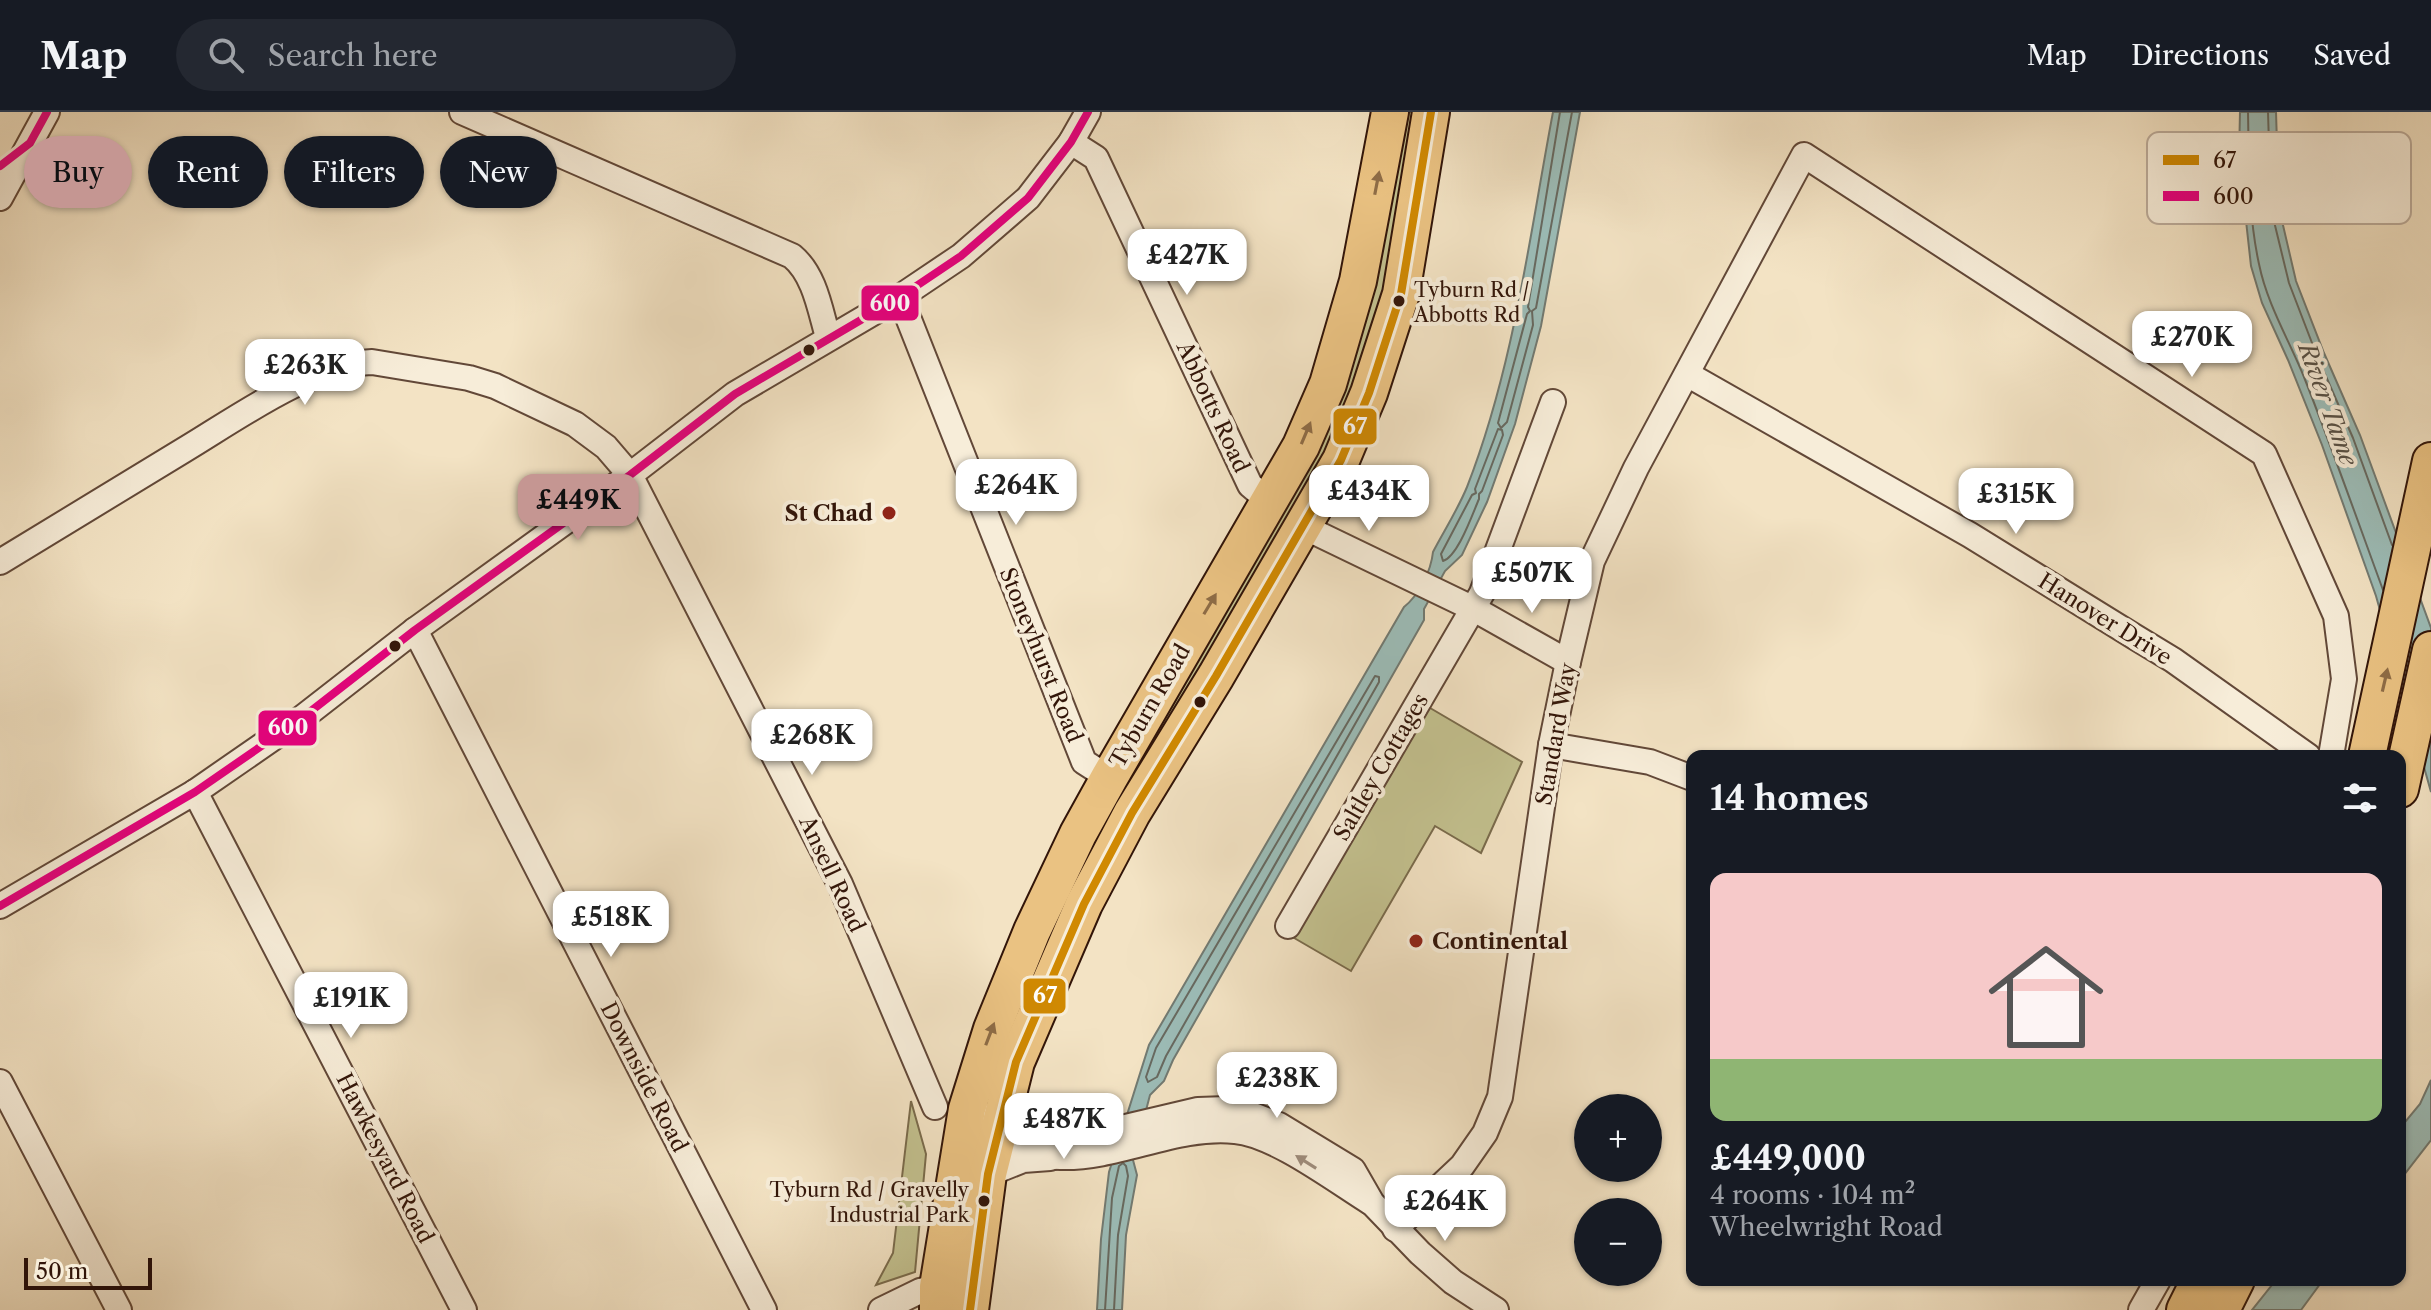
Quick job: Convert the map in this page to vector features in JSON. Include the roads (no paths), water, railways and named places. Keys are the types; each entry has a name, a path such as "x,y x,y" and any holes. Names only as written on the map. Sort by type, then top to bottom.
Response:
{"highway":[{"name":"Tyburn Road","path":"938,1298 987,1042 1032,931 1078,834 1301,446 1328,384 1358,281 1390,112"},
{"name":"Tyburn Road","path":"973,1121 1016,1062 1084,904 1132,813 1341,460 1369,393 1401,294 1431,112"},
{"path":"2368,750 2431,461"},
{"path":"2406,762 2431,650"},
{"name":"Tyburn Road","path":"970,1310 988,1174 973,1121"},
{"path":"2185,1310 2197,1286"},
{"path":"2221,1310 2233,1286"}],"street":[{"path":"34,136 47,112"},
{"path":"462,112 792,256 801,263 810,280 828,337"},
{"path":"0,906 195,792 302,718 415,630 630,475 735,394 900,297 961,256 1028,198 1071,142 1080,115"},
{"name":"Abbotts Road","path":"1071,142 1096,158 1250,485 1269,501"},
{"path":"0,166 24,148"},
{"path":"0,198 24,154"},
{"name":"Standard Way","path":"1395,1229 1462,1166 1485,1133 1500,1097 1551,745 1592,561 1636,468 1804,155 2264,454 2336,616 2344,679 2332,750"},
{"name":"Stoneyhurst Road","path":"900,297 1084,762 1109,778"},
{"name":"Ansell Road","path":"0,562 283,390 356,362 469,378 495,386 575,424 606,447 630,475 840,884 973,1121"},
{"name":"Hanover Drive","path":"1687,374 1970,535 2161,652 2300,750"},
{"name":"Saltley Cottages","path":"1288,926 1474,609 1553,402"},
{"path":"1304,527 1474,609 1568,662"},
{"name":"Downside Road","path":"415,630 764,1310"},
{"path":"1551,745 1650,762 1686,776"},
{"name":"Hawkesyard Road","path":"195,792 464,1310"},
{"path":"1016,1062 1021,1100 1042,1130"},
{"path":"0,1082 119,1310"},
{"path":"973,1121 1042,1130 1089,1145"},
{"path":"973,1121 1056,1157"},
{"path":"988,1174 1023,1160 1056,1157 1089,1145 1163,1128 1237,1131 1292,1153 1372,1203 1395,1229 1453,1282 1496,1310"},
{"path":"2141,1310 2155,1286"},
{"path":"881,1310 920,1291 938,1298"}],"water":[{"path":"1553,112 1580,112 1541,326 1515,424 1487,502 1462,555 1445,571 1424,609 1424,620 1173,1060 1164,1081 1150,1095 1133,1160 1137,1175 1126,1235 1122,1310 1097,1310 1109,1172 1149,1045 1404,607 1423,582 1433,552 1467,487 1509,349"},
{"path":"2240,112 2276,112 2277,132 2240,132"},
{"name":"River Tame","path":"2246,224 2283,224 2296,281 2360,435 2431,628 2431,792 2376,596 2322,445 2262,303 2251,266"},
{"path":"2431,1080 2431,1140 2406,1172 2406,1121 2420,1104"},
{"path":"2271,1286 2319,1286 2301,1310 2252,1310"}],"place":[{"name":"Tyburn Rd / Abbotts Rd","path":"1399,301"},
{"name":"St Chad","path":"889,513"},
{"name":"Continental","path":"1416,941"},
{"name":"Tyburn Rd / Gravelly Industrial Park","path":"984,1201"}]}
